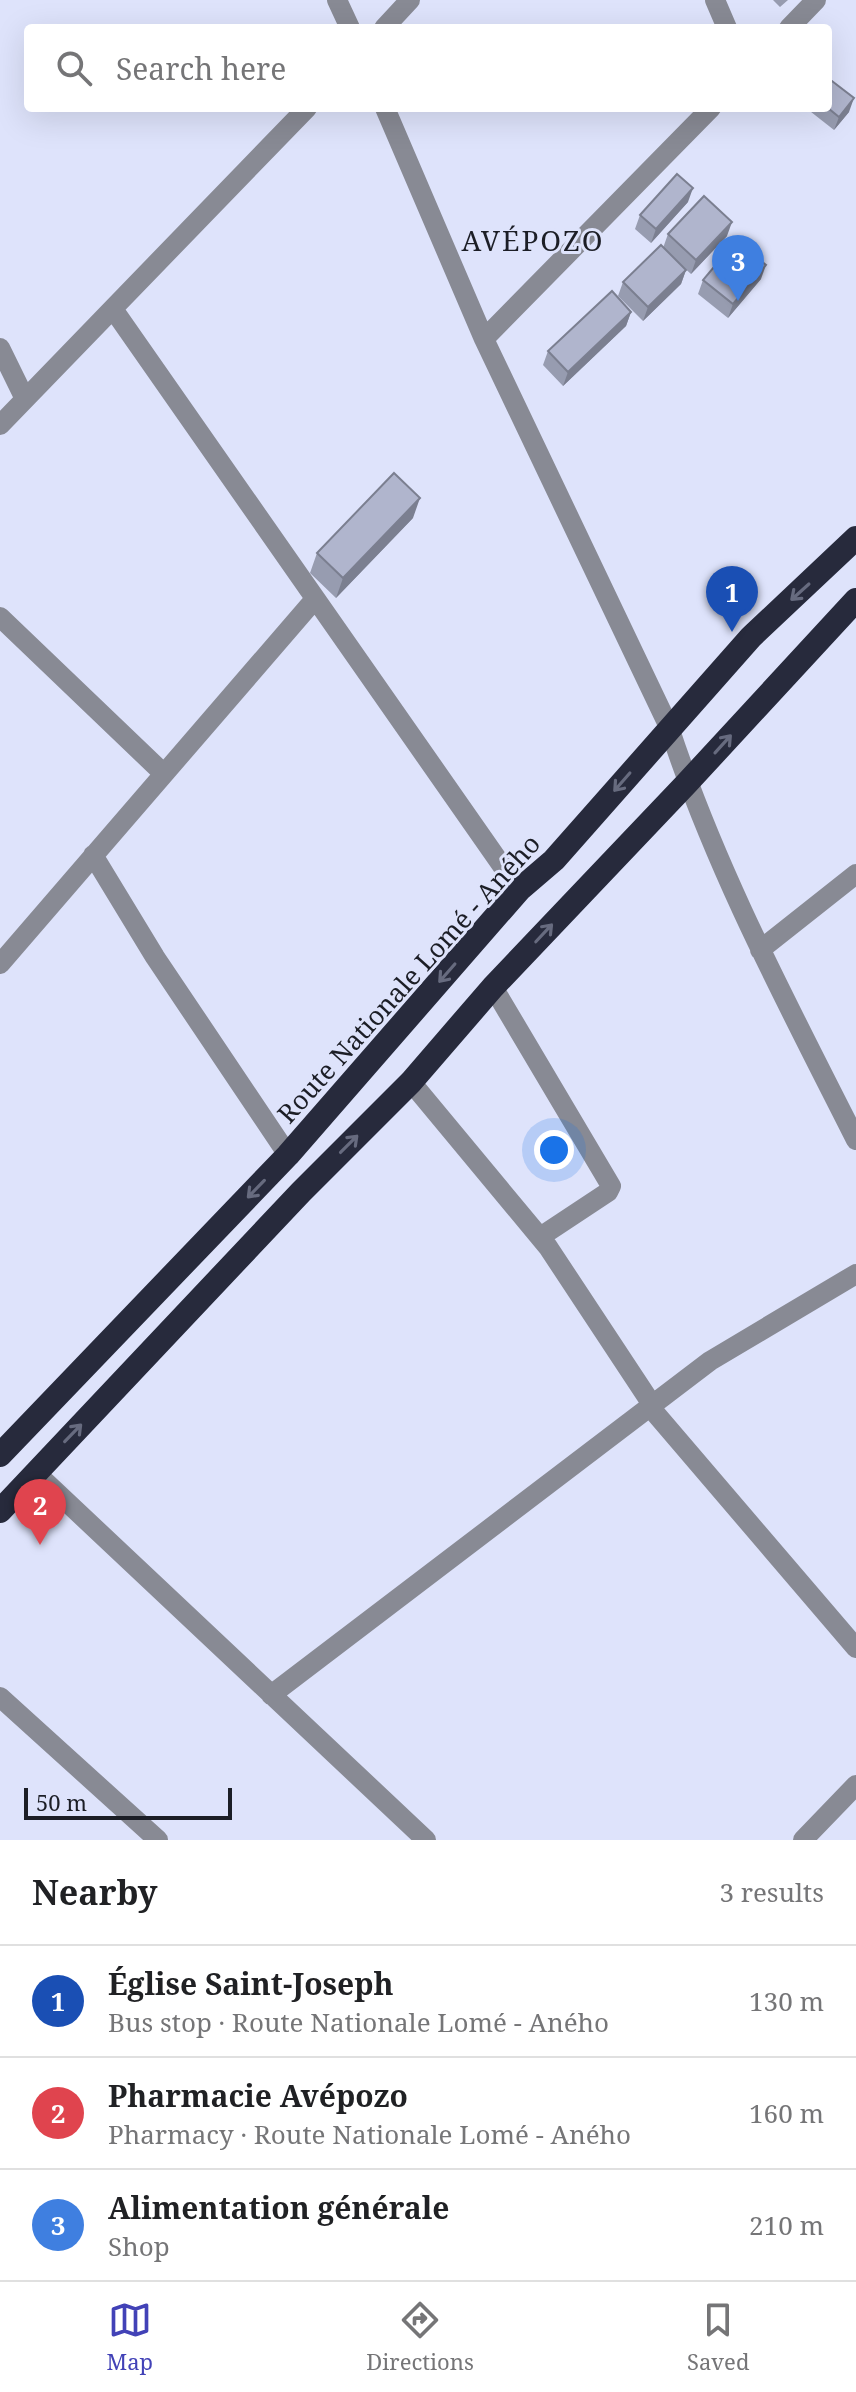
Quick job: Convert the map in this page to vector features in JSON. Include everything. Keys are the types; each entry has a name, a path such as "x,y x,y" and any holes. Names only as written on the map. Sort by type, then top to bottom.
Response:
{"highway":[{"name":"Route Nationale Lomé - Aného","path":"0,1455 288,1155 519,890 554,860 751,637 856,538"},
{"path":"0,1511 301,1192 411,1082 493,987 856,600"}],"street":[{"path":"337,0 348,24"},
{"path":"388,24 410,0"},
{"path":"715,0 725,24"},
{"path":"793,24 816,0"},
{"path":"0,425 303,112"},
{"path":"387,112 484,339 669,727 687,783 760,950 856,1140"},
{"path":"484,339 707,112"},
{"path":"113,309 519,890"},
{"path":"0,348 25,399"},
{"path":"0,964 315,599"},
{"path":"0,617 163,773"},
{"path":"93,855 155,957 288,1155"},
{"path":"760,950 856,874"},
{"path":"493,987 611,1186 608,1192 540,1237"},
{"path":"411,1082 540,1237 652,1407 856,1648"},
{"path":"271,1695 710,1361 856,1274"},
{"path":"35,1472 426,1840"},
{"path":"0,1697 158,1840"},
{"path":"803,1840 856,1785"}],"building":[{"path":"832,81 854,98 839,117 832,111"},
{"path":"677,174 693,188 656,229 640,215"},
{"path":"704,196 732,222 696,260 668,234"},
{"path":"661,245 686,270 648,307 623,282"},
{"path":"749,251 766,265 733,304 703,280 719,261 732,272"},
{"path":"612,291 631,312 568,372 548,351"},
{"path":"394,473 420,498 343,578 317,553"}],"place":[{"name":"Alimentation générale","path":"738,301"},
{"name":"Église Saint-Joseph","path":"732,632"},
{"name":"Pharmacie Avépozo","path":"40,1545"}],"district":[{"name":"AVÉPOZO","path":"533,241"}]}
